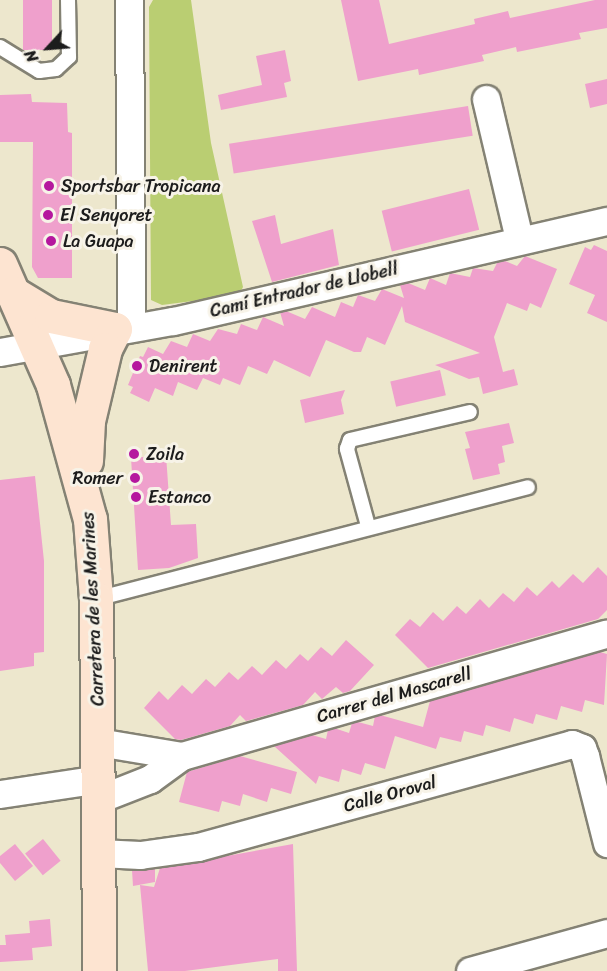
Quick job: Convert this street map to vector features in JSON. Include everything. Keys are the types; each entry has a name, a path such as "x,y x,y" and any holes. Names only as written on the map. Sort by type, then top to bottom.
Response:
{"main road":[{"path":"6,278 51,316 123,328 105,350 88,421 85,491"},
{"name":"Carretera de les Marines","path":"6,278 37,346 67,426 85,491 96,599 99,971"}],"street":[{"path":"123,328 129,0"},
{"path":"486,99 519,239"},
{"name":"Camí Entrador de Llobell","path":"0,352 123,328 173,321 519,239 607,221"},
{"name":"Carrer del Mascarell","path":"0,794 99,789 150,779 182,756 607,633"},
{"name":"Carrer del Mascarell","path":"98,742 182,756"},
{"name":"Calle Oroval","path":"99,853 140,855 198,847 572,744 582,748 585,756 607,843"},
{"path":"470,971 607,933"}],"lane":[{"path":"0,47 39,71 56,69 69,57 68,0"},
{"path":"368,526 347,449 350,440 470,412"},
{"path":"96,599 368,526 528,487"}],"green space":[{"path":"153,0 191,0 211,143 243,287 239,295 162,305 151,300 149,7"}],"building":[{"path":"23,0 52,0 52,50 23,50"},
{"path":"341,0 379,0 389,44 475,24 474,19 508,11 510,18 595,0 607,0 607,28 579,33 581,39 517,52 516,47 482,55 484,61 419,75 418,69 358,81"},
{"path":"285,50 291,81 284,83 287,97 221,110 218,95 262,85 256,56"},
{"path":"607,79 607,104 590,108 585,84"},
{"path":"31,94 32,102 67,103 68,132 72,133 72,278 38,278 32,267 33,142 0,142 0,95"},
{"path":"468,106 473,136 234,173 229,144"},
{"path":"469,189 479,230 392,252 382,211"},
{"path":"275,215 281,244 333,229 339,265 272,282 252,221"},
{"path":"594,245 607,251 607,322 587,313 595,295 569,284 585,247 591,250"},
{"path":"525,256 557,269 541,308 530,303 527,311 507,303 494,337 503,372 514,369 518,385 483,394 479,377 469,379 435,365 480,353 405,322 402,306 385,345 367,337 361,352 354,352 326,340 310,377 274,360 267,374 248,366 240,385 223,378 220,385 203,378 197,390 178,382 173,396 155,388 149,402 130,393 133,387 128,385 140,356 143,357 148,347 163,354 171,341 187,347 193,334 210,341 218,329 237,334 241,324 257,330 263,317 284,326 280,312 286,311 305,319 312,307 335,317 341,302 353,307 358,295 375,301 382,289 404,298 400,285 408,283 425,290 430,278 446,285 450,273 470,277 473,268 493,271 497,263 505,261 517,266"},
{"path":"440,370 446,395 396,407 390,381"},
{"path":"345,390 341,400 344,414 305,423 300,400"},
{"path":"509,423 514,443 502,446 505,462 498,464 500,474 473,480 465,449 470,448 465,432"},
{"path":"166,455 171,525 196,524 198,558 169,568 138,570 131,458"},
{"path":"35,476 44,561 44,652 34,653 34,666 0,671 0,480"},
{"path":"598,567 607,576 607,610 598,619 428,668 395,635 410,619 420,627 433,612 443,621 457,606 466,614 480,599 489,608 503,593 514,602 527,587 537,596 552,581 559,588 573,574 583,583"},
{"path":"346,640 374,665 350,691 343,693 336,687 322,699 315,692 303,705 246,721 240,715 230,726 181,740 175,739 144,708 159,691 168,700 182,685 192,694 206,679 215,687 229,672 238,680 252,666 262,675 276,660 286,669 300,654 308,661 321,647 332,656"},
{"path":"600,652 607,654 604,705 585,700 582,712 561,706 557,720 536,714 533,724 514,718 510,732 486,725 483,736 464,731 461,742 440,737 436,749 395,736 385,769 365,763 361,775 342,769 339,782 319,776 316,784 274,746 312,735 326,739 328,730 334,728 349,733 352,723 358,722 373,726 375,716 380,715 423,727 430,701"},
{"path":"240,756 297,772 291,794 271,788 267,802 243,794 240,806 222,801 219,812 179,802 187,772"},
{"path":"43,839 61,861 43,875 25,853"},
{"path":"15,844 33,866 15,881 0,863 0,856"},
{"path":"293,844 297,971 278,971 278,959 185,971 148,971 140,885 154,887 160,868"},
{"path":"155,869 155,882 133,886 132,870"},
{"path":"50,919 52,946 32,948 33,960 0,962 0,945 6,945 5,935 30,933 29,921"}],"place":[{"name":"Sportsbar Tropicana","path":"49,186"},
{"name":"El Senyoret","path":"48,215"},
{"name":"La Guapa","path":"51,241"},
{"name":"Denirent","path":"137,366"},
{"name":"Zoila","path":"134,454"},
{"name":"Romer","path":"135,478"},
{"name":"Estanco","path":"136,497"}]}
